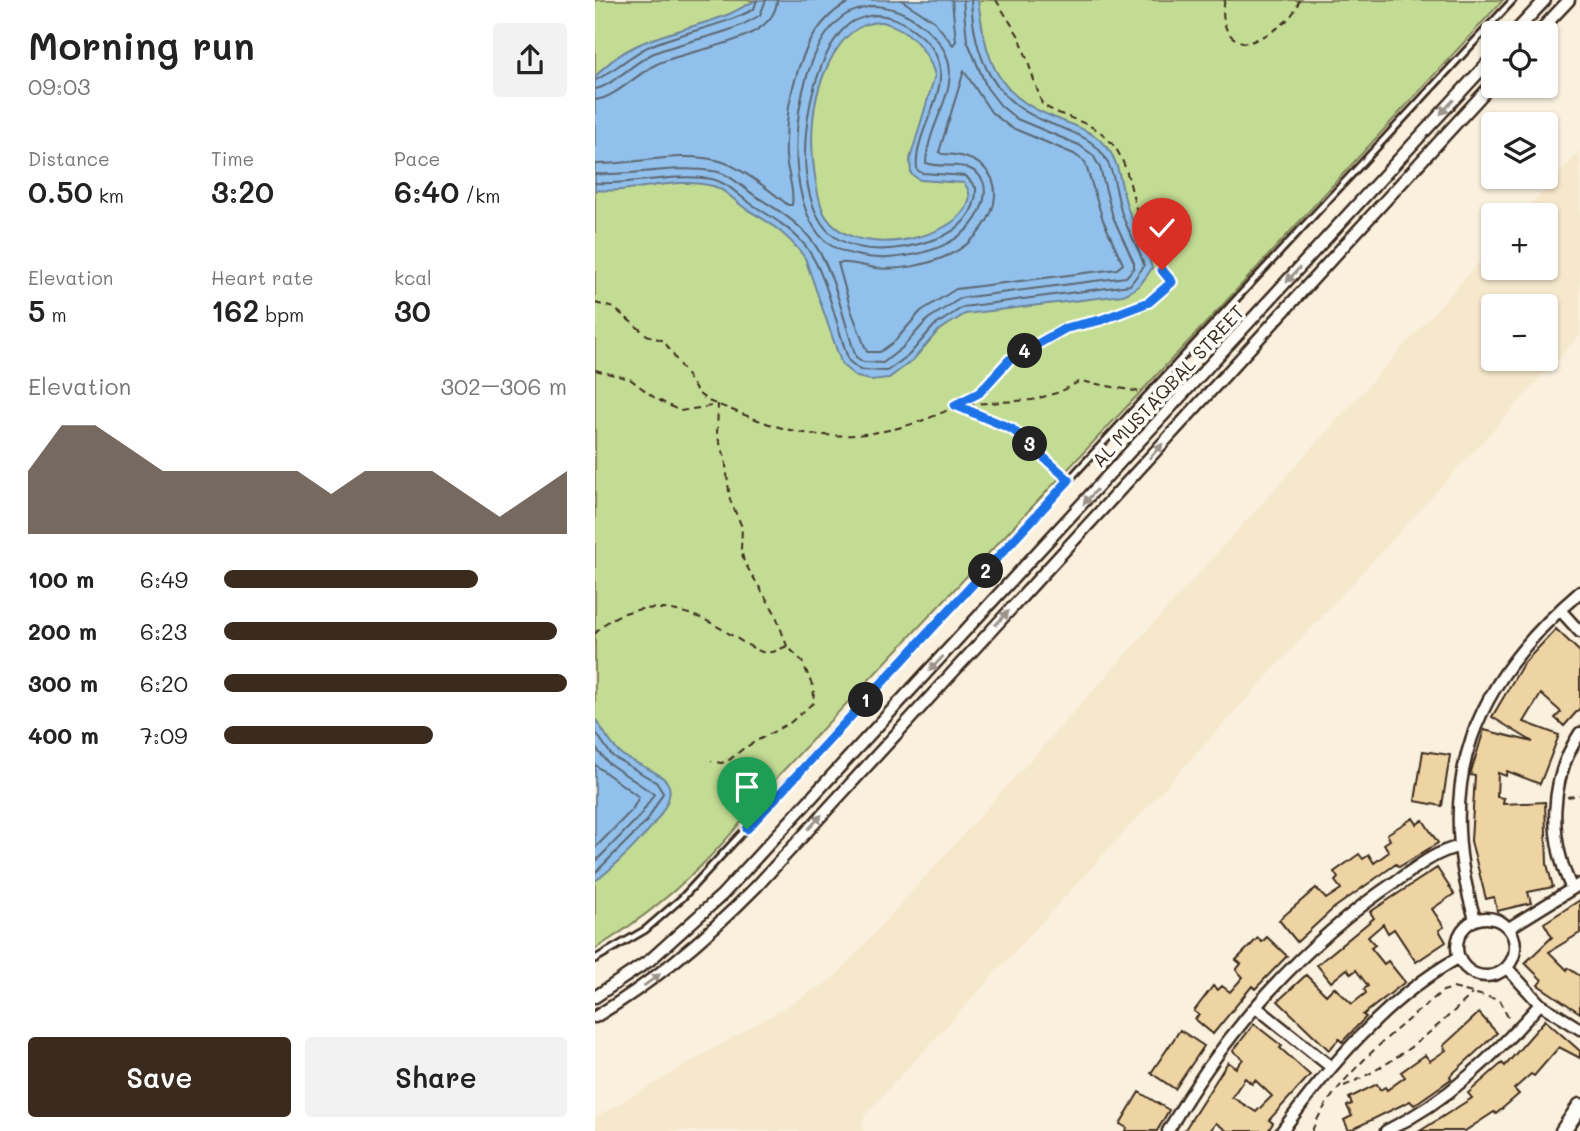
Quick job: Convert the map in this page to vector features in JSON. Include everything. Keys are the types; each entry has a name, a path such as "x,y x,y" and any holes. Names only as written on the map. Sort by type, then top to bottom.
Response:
{"street":[{"path":"1525,21 1545,0"},
{"path":"1549,21 1569,0"},
{"name":"AL MUSTAQBAL STREET","path":"595,997 650,960 722,895 1481,70"},
{"name":"AL MUSTAQBAL STREET","path":"595,1017 638,990 688,952 757,886 1481,96"},
{"path":"1475,919 1458,847 1461,778 1480,717 1515,660 1580,592"},
{"path":"1560,610 1580,632"},
{"path":"1509,928 1576,886 1557,845 1555,813 1562,771 1580,733"},
{"path":"1168,1131 1212,1063 1256,1007 1318,943 1357,910 1436,854 1458,847"},
{"path":"1490,917 1509,928 1515,953 1507,968 1492,976 1484,976 1469,971 1458,958 1458,935 1462,928 1475,919 1490,917"},
{"path":"1282,1131 1331,1067 1387,1012 1458,958"},
{"path":"1507,968 1540,1004 1580,1029"},
{"path":"1386,1131 1455,1088 1517,1031 1540,1004"},
{"path":"1256,1007 1331,1067"},
{"path":"1563,1131 1580,1106"}],"lane":[{"path":"595,959 645,930 682,898 1513,0"}],"path":[{"path":"595,303 614,308 647,335 664,341 703,399 803,433 854,437 922,421 979,393 1009,360 1066,328 1101,320 1149,302 1172,282 1162,270 1139,218 1125,166 1118,152 1101,133 1042,104 1020,38 996,0"},
{"path":"1225,0 1223,20 1226,30 1232,38 1248,43 1282,24 1297,9 1299,0"},
{"path":"595,370 630,379 655,398 680,411 717,405"},
{"path":"955,405 1032,400 1060,392 1080,381 1149,394"},
{"path":"711,761 721,764 728,761 744,748 791,722 813,703 814,689 802,661 787,646 775,613 744,562 741,549 742,527 730,500 725,457 717,435 717,405"},
{"path":"955,405 1012,429 1069,480"},
{"path":"595,634 609,619 622,612 643,608 703,619 762,652 773,652 787,646"},
{"path":"1313,1131 1318,1118 1340,1087 1386,1040 1443,991 1453,988 1499,1000 1517,1031"},
{"path":"1340,1087 1366,1076 1412,1046 1473,993"}],"shaded area":[{"path":"1580,151 1580,335 1558,359 1558,294 1481,294 1481,371 1547,371 864,1116 863,1131 595,1131 595,1118 833,979 1481,260 1481,280 1558,280 1558,203 1533,203 1546,189 1558,189 1558,175"}],"green space":[{"path":"595,0 1503,0 1220,308 779,775 738,826 696,871 649,911 595,949"}],"water":[{"path":"756,0 978,0 990,56 1005,85 1033,108 1093,135 1110,151 1118,168 1127,205 1152,268 1146,277 1136,288 1123,295 965,314 938,331 913,360 889,378 871,380 857,377 842,365 805,258 787,237 723,190 698,183 683,183 624,190 595,190 595,77 609,63 640,44 727,15","holes":["883,22 916,42 935,75 910,159 911,174 920,180 964,183 969,199 961,214 944,227 920,236 893,241 866,240 842,232 823,210 813,157 815,108 820,85 839,45 862,26"]},
{"path":"595,719 617,750 663,778 670,792 665,805 644,836 595,881"}],"building":[{"path":"1556,629 1580,652 1580,708 1564,726 1555,718 1561,712 1541,694 1524,722 1559,735 1540,784 1507,771 1506,776 1498,773 1497,797 1504,798 1503,804 1545,802 1547,864 1553,887 1528,892 1531,903 1497,911 1494,897 1486,899 1471,841 1475,776 1470,775 1484,730 1533,742 1492,717 1523,664"},
{"path":"1423,751 1450,755 1442,806 1415,801"},
{"path":"1413,818 1417,824 1423,820 1438,843 1399,867 1396,864 1334,908 1297,942 1279,920 1316,888 1326,899 1341,889 1335,881 1338,878 1334,872 1359,854 1363,859 1369,855 1374,863 1389,852 1384,844 1390,840 1387,834"},
{"path":"1437,868 1454,894 1432,909 1444,927 1439,930 1446,942 1416,962 1394,929 1388,933 1383,924 1368,937 1375,945 1371,948 1384,964 1388,961 1405,982 1363,1015 1366,1017 1342,1042 1339,1039 1329,1050 1278,1001 1306,975 1326,995 1334,987 1352,1004 1366,993 1364,989 1368,986 1356,970 1351,974 1347,969 1331,982 1317,965 1374,918 1370,912"},
{"path":"1580,900 1580,933 1549,952 1567,970 1568,968 1580,976 1580,1013 1538,985 1542,980 1525,963 1552,937 1544,923"},
{"path":"1267,937 1287,956 1255,989 1252,986 1213,1034 1195,1019 1199,1015 1194,1011 1213,986 1218,990 1222,986 1230,992 1243,977 1236,970 1241,964 1236,960 1258,938 1262,942"},
{"path":"1479,1013 1497,1033 1450,1076 1451,1079 1414,1105 1410,1101 1349,1131 1344,1120 1352,1116 1347,1106 1352,1104 1349,1098 1377,1084 1380,1090 1385,1087 1387,1090 1405,1077 1401,1072 1425,1055 1430,1061 1446,1050 1443,1046"},
{"path":"1545,1020 1580,1051 1580,1058 1559,1047 1534,1076 1531,1074 1514,1089 1519,1094 1496,1114 1494,1112 1465,1131 1420,1131 1472,1098 1468,1093 1502,1063 1505,1066"},
{"path":"1254,1024 1282,1046 1280,1048 1310,1075 1269,1120 1273,1123 1268,1131 1227,1131 1216,1123 1210,1131 1184,1131 1228,1062 1236,1068 1243,1059 1233,1051","holes":["1245,1078 1252,1084 1255,1080 1272,1096 1256,1112 1232,1097"]},
{"path":"1180,1030 1204,1046 1175,1089 1151,1073"},
{"path":"1139,1092 1169,1110 1157,1131 1125,1131 1127,1128 1120,1124"}],"route":[{"path":"747,829 1069,480 1012,429 955,405 979,393 988,385 997,370 1009,360 1047,338 1066,328 1101,320 1149,302 1172,282 1162,270"}]}
